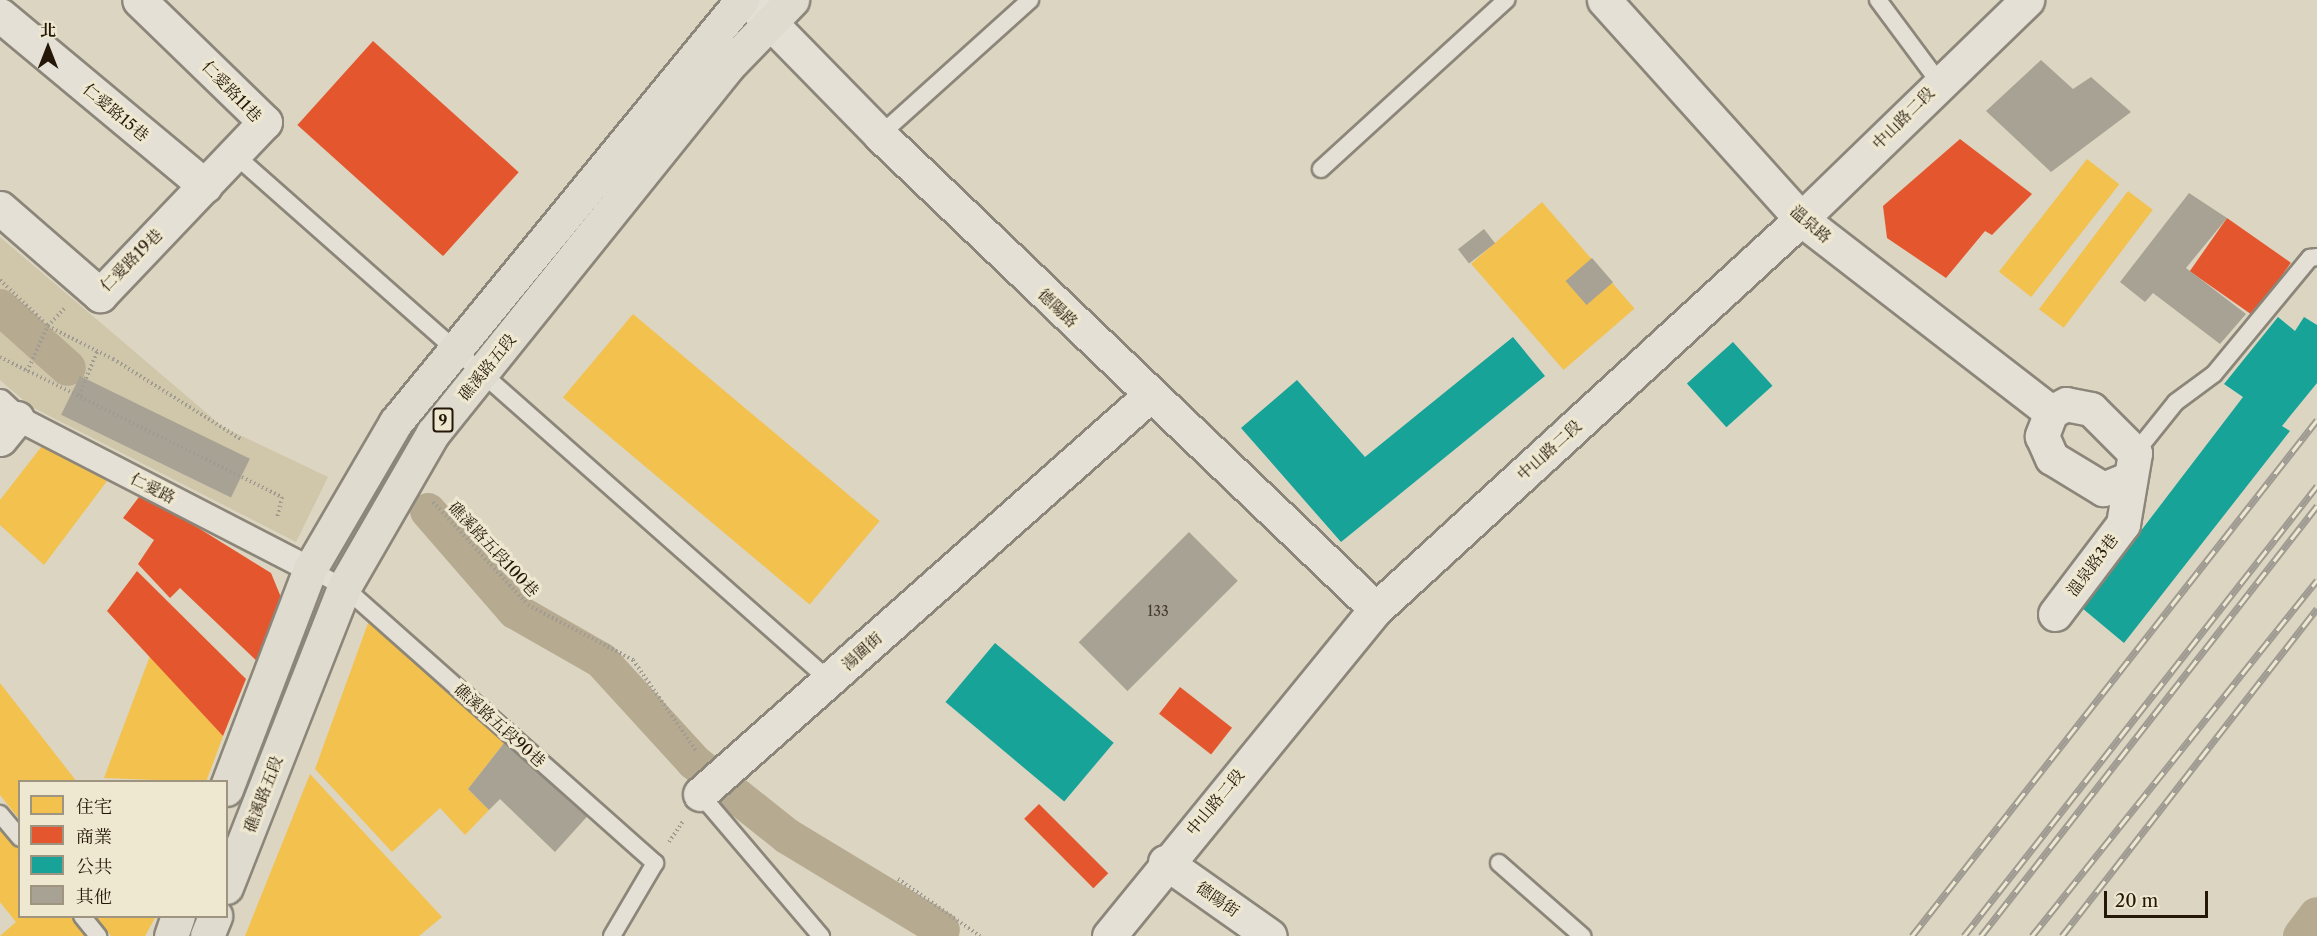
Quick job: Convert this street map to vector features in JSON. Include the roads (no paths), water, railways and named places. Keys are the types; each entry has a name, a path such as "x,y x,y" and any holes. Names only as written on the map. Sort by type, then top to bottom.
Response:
{"main road":[{"name":"9","path":"228,784 310,569 396,422 742,0"},
{"name":"礁溪路五段","path":"228,882 344,587 433,433 770,7"},
{"path":"171,936 177,918"},
{"path":"207,936 214,918"}],"street":[{"name":"仁愛路11巷","path":"139,0 265,122 205,186"},
{"name":"溫泉路","path":"1604,0 1801,219 2051,412"},
{"name":"中山路二段","path":"1109,936 1165,862 1376,609 1801,219 1939,82 2027,0"},
{"name":"德陽路","path":"770,7 880,135 1149,396 1376,609"},
{"name":"仁愛路15巷","path":"0,15 205,186"},
{"name":"仁愛路19巷","path":"0,208 100,295 205,186"},
{"name":"湯圍街","path":"700,794 1149,396"},
{"path":"2066,404 2091,409 2133,466 2103,489 2052,458 2042,436 2051,412 2066,404"},
{"name":"仁愛路","path":"6,420 310,569"},
{"name":"溫泉路3巷","path":"2055,614 2123,524 2133,466"},
{"name":"德陽街","path":"1165,862 1270,936"}],"lane":[{"path":"880,135 1030,0"},
{"path":"1320,169 1506,0"},
{"path":"1878,0 1939,82"},
{"path":"235,155 481,375 829,680"},
{"path":"2133,466 2176,402 2214,374 2310,258 2317,257"},
{"name":"礁溪路五段90巷","path":"310,569 344,587 655,863 612,936"},
{"path":"700,794 821,936"},
{"path":"0,814 18,836"},
{"path":"1499,863 1581,936"},
{"path":"84,918 98,936"}],"waterway":[{"path":"0,307 68,368"},
{"path":"428,511 515,611 601,660 694,762 787,836 942,930"},
{"path":"2301,936 2317,915"}],"railway":[{"path":"1912,936 2317,420"},
{"path":"1964,936 2317,486"},
{"path":"1981,936 2317,506"},
{"path":"2032,936 2317,580"},
{"path":"2062,936 2317,609"}]}
